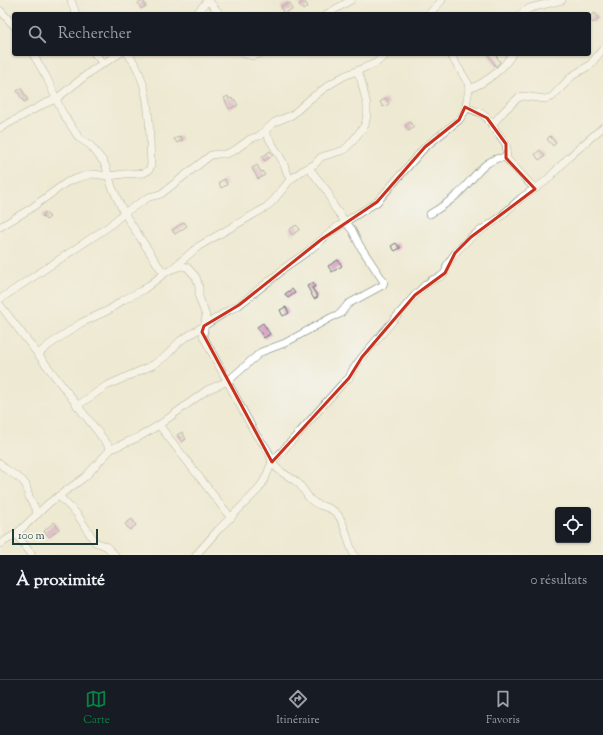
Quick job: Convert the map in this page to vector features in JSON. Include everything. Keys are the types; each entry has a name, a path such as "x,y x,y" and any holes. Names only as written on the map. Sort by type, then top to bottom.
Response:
{"street":[{"path":"70,0 75,12"},
{"path":"198,12 208,0 218,12"},
{"path":"330,12 351,0"},
{"path":"431,12 442,0"},
{"path":"524,12 530,8 562,0"},
{"path":"0,10 12,24"},
{"path":"492,126 504,111 518,98 523,96 545,99 552,97 572,76 590,65 603,49"},
{"path":"34,56 47,78 62,112 79,138 90,145 103,161 112,187 124,213 164,273"},
{"path":"97,56 102,63"},
{"path":"0,128 44,104 56,100 102,63 115,56"},
{"path":"0,227 30,209 68,182 81,177 92,174 109,176 144,173 149,170 151,165 147,99 137,69 129,56"},
{"path":"0,299 108,227 124,213 149,197 161,194 211,155 226,154 235,150 250,139 265,132 276,122 292,115 329,84 376,63 385,56"},
{"path":"77,406 106,386 154,365 166,356 180,341 239,305 284,268 345,222 361,214 377,202 425,147 459,120 465,107 469,89 464,75 451,56"},
{"path":"469,89 477,86 488,78 508,61 511,56"},
{"path":"172,269 199,246 265,208 276,198 290,180 302,171 309,168 321,158 344,150 352,142 365,125 367,114 367,105 361,80 357,71"},
{"path":"465,107 481,113 492,126 506,144 508,152 506,158"},
{"path":"196,555 218,530 258,490 265,479 272,462 349,378 362,357 415,295 426,284 445,273 447,265 471,237 498,219 521,198 546,181 568,158 603,127"},
{"path":"265,132 282,160 290,180"},
{"path":"430,214 449,202 489,161 497,158 506,158 535,189"},
{"path":"0,544 16,534 59,496 85,477 111,449 139,437 159,426 207,390 228,381 261,352 285,343 340,314 348,304 383,285 384,282 375,270 352,230 334,207 327,191 309,168"},
{"path":"38,354 81,323 109,310 122,300 143,290 164,273 182,266 187,267 196,277 206,316 203,336 256,436 263,443 270,454 272,462 298,484 315,504 332,509 337,514 342,521 346,538 354,555"},
{"path":"0,305 111,449"},
{"path":"159,426 231,518"},
{"path":"0,463 4,468 22,480 26,485 29,496 38,514"},
{"path":"59,496 77,514 95,542 106,546 115,555"},
{"path":"16,534 32,555"}],"highlighted area":[{"path":"465,107 487,118 506,144 506,158 535,189 471,237 455,253 445,273 415,295 362,357 349,378 272,462 202,332 204,326 239,305 322,239 377,202 425,147 459,120"}],"building":[{"path":"143,1 146,6 141,9 138,3"},
{"path":"304,1 308,6 303,10 299,5"},
{"path":"290,3 292,10 283,12 281,6"},
{"path":"595,13 599,19 593,23 591,16"},
{"path":"489,56 496,56 500,62 496,67"},
{"path":"21,88 28,100 24,102 17,91"},
{"path":"228,96 229,99 232,98 233,101 235,100 238,105 229,109 224,98"},
{"path":"386,98 389,104 383,107 380,102"},
{"path":"410,122 414,127 409,131 405,126"},
{"path":"180,136 183,140 177,143 174,139"},
{"path":"550,136 556,143 553,146 547,139"},
{"path":"540,150 545,156 539,160 535,154"},
{"path":"270,151 273,155 265,161 262,157"},
{"path":"257,165 261,172 262,171 265,175 258,179 252,168"},
{"path":"225,179 227,185 221,188 219,182"},
{"path":"45,212 50,217 46,220 42,216"},
{"path":"184,222 187,226 175,234 172,230"},
{"path":"296,225 300,229 292,235 289,230"},
{"path":"396,243 400,248 395,251 391,246"},
{"path":"338,260 342,266 332,272 328,266"},
{"path":"313,283 315,287 312,288 318,297 314,299 307,286"},
{"path":"292,289 295,293 288,298 285,294"},
{"path":"286,307 289,313 283,316 280,310"},
{"path":"263,323 270,334 264,338 257,327"},
{"path":"182,432 186,439 182,442 177,435"},
{"path":"132,519 136,525 130,530 125,524"},
{"path":"54,522 59,529 49,537 44,531"}]}
